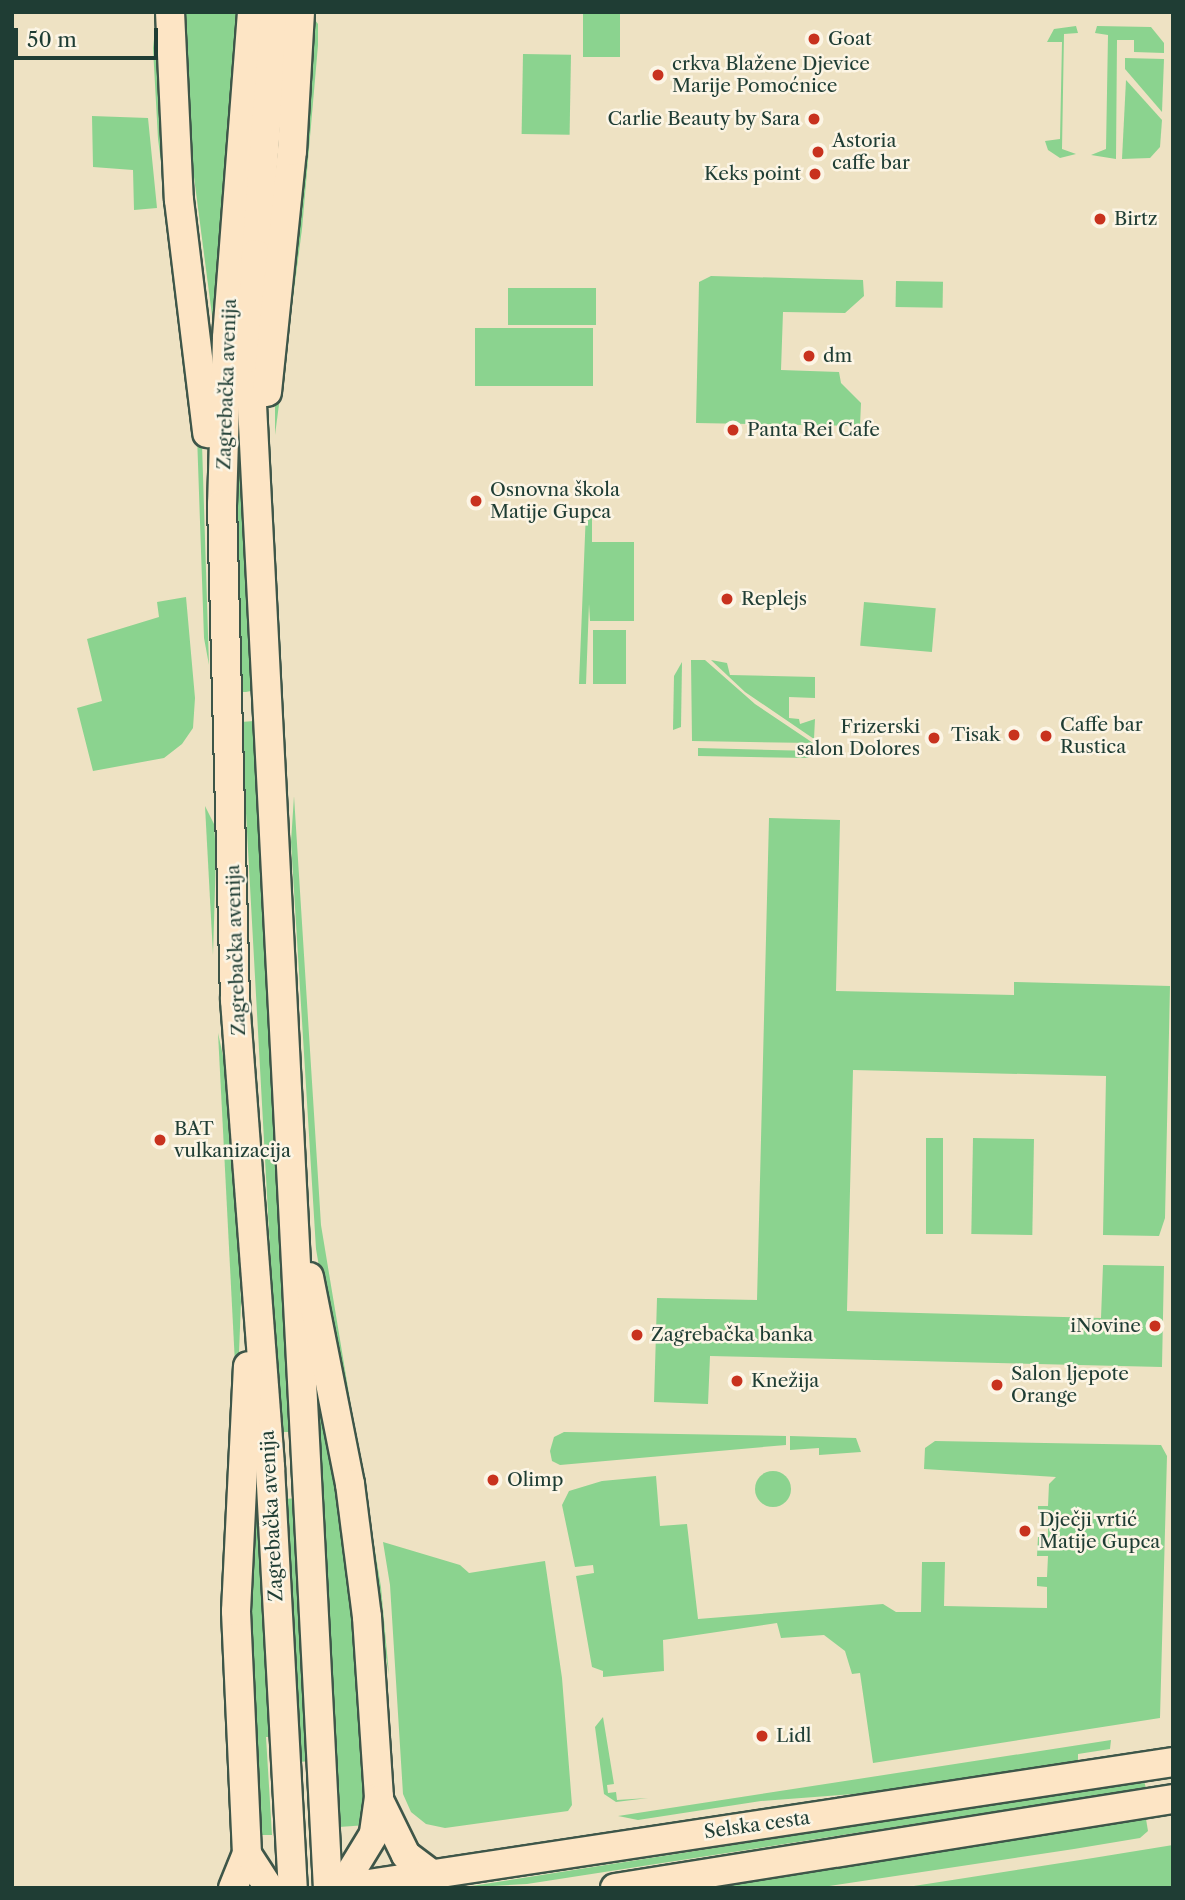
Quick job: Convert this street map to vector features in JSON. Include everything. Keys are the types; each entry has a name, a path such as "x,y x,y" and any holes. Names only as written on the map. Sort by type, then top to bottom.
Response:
{"main road":[{"path":"170,12 180,200 202,367 210,501 223,546"},
{"name":"Zagrebačka avenija","path":"252,12 227,338 223,546 234,1000 251,1195 293,1888"},
{"name":"Zagrebačka avenija","path":"275,12 251,341 289,1189 328,1888"},
{"path":"258,506 292,151 300,12"},
{"path":"289,1189 349,1484 367,1617 379,1797 374,1834 341,1888"},
{"path":"233,1888 247,1854 236,1611 249,1362 251,1195"},
{"name":"Selska cesta","path":"341,1888 1173,1762"},
{"path":"379,1797 406,1855 430,1873"},
{"name":"Selska cesta","path":"615,1888 1173,1799"},
{"path":"247,1854 269,1888"}],"green space":[{"path":"157,12 202,444 209,665 204,638 197,435 158,139 153,48"},
{"path":"182,12 241,12 220,323 213,323 188,131"},
{"path":"583,12 620,12 620,57 583,57"},
{"path":"312,16 318,24 318,45 302,229 275,435 275,377"},
{"path":"1076,26 1078,33 1064,34 1062,149 1076,154 1060,158 1048,150 1045,141 1060,139 1062,42 1047,42 1054,29"},
{"path":"1097,26 1151,27 1164,43 1164,53 1134,52 1134,40 1117,40 1116,159 1091,155 1106,149 1108,35 1095,33"},
{"path":"523,54 571,55 570,135 522,134"},
{"path":"1125,58 1164,59 1162,112 1125,69"},
{"path":"1126,80 1162,120 1160,147 1150,158 1122,159"},
{"path":"92,116 148,118 157,208 134,210 133,170 93,167"},
{"path":"711,276 863,280 864,296 845,313 783,312 781,370 839,372 841,383 861,403 860,426 696,423 699,282"},
{"path":"896,281 943,282 943,308 896,307"},
{"path":"508,288 596,288 596,325 508,325"},
{"path":"240,308 251,691 246,692 241,692 234,485"},
{"path":"475,328 593,328 593,386 475,386"},
{"path":"586,511 592,511 592,542 634,542 634,621 590,621 589,604 586,684 579,684"},
{"path":"186,597 195,698 193,728 182,744 164,758 93,771 77,708 102,701 87,639 159,617 157,602"},
{"path":"864,602 936,608 932,652 860,646"},
{"path":"593,630 626,630 626,684 593,684"},
{"path":"691,660 705,660 755,704 813,743 692,741"},
{"path":"711,660 727,663 730,675 815,677 815,698 789,697 789,718 799,719 800,724 815,719 814,739 745,692"},
{"path":"682,662 681,727 673,730 674,676"},
{"path":"254,721 293,1432 280,1432 241,722"},
{"path":"698,748 814,751 808,758 698,756"},
{"path":"294,796 321,1225 381,1587 389,1675 316,1249 291,842"},
{"path":"205,806 214,824 216,854 213,955"},
{"path":"769,818 840,820 836,991 1014,995 1014,982 1170,986 1165,1218 1159,1236 1103,1235 1106,1076 853,1070 847,1311 1101,1318 1103,1265 1164,1266 1162,1367 710,1356 708,1404 654,1402 657,1298 757,1300"},
{"path":"218,1033 229,1083 241,1302 237,1403"},
{"path":"926,1138 943,1138 943,1234 926,1234"},
{"path":"973,1138 1034,1139 1032,1235 971,1234"},
{"path":"317,1383 352,1583 367,1825 339,1827"},
{"path":"564,1432 786,1436 786,1445 560,1465 552,1461 550,1451 554,1437"},
{"path":"790,1436 856,1438 861,1452 819,1455 819,1448 790,1450"},
{"name":"Dječji vrtić Matije Gupca","path":"935,1441 1161,1445 1167,1456 1160,1718 873,1763 860,1673 852,1674 845,1651 824,1635 781,1638 777,1623 663,1640 664,1671 603,1677 603,1671 592,1667 576,1576 594,1573 593,1565 575,1567 562,1505 569,1491 602,1481 656,1476 660,1526 687,1524 698,1619 883,1604 896,1612 921,1612 922,1562 945,1562 944,1606 1047,1608 1047,1587 1037,1586 1037,1577 1047,1577 1048,1556 1037,1556 1038,1537 1048,1536 1048,1516 1038,1515 1038,1506 1048,1506 1049,1484 1056,1477 924,1469 925,1448"},
{"path":"256,1445 273,1737 266,1737 272,1835 257,1835 247,1621"},
{"path":"773,1471 786,1476 791,1489 786,1502 773,1507 760,1502 755,1489 760,1476"},
{"path":"298,1498 311,1761 299,1762 284,1499"},
{"path":"383,1542 460,1565 469,1573 545,1561 562,1678 572,1805 568,1811 445,1828 426,1824 411,1812 403,1794 390,1585"},
{"path":"603,1717 614,1784 607,1785 608,1793 616,1792 617,1800 648,1798 616,1802 604,1794 595,1727"},
{"path":"1111,1740 1110,1749 1078,1754 1078,1761 880,1792 761,1801 638,1820 618,1816"},
{"path":"1144,1781 1146,1788 527,1884 459,1888"},
{"path":"1146,1819 1148,1831 1140,1838 1074,1849 816,1888 702,1888"},
{"path":"1173,1845 1173,1888 901,1888 1093,1858"}],"place":[{"name":"Goat","path":"814,39"},
{"name":"crkva Blažene Djevice Marije Pomoćnice","path":"658,75"},
{"name":"Carlie Beauty by Sara","path":"814,119"},
{"name":"Astoria caffe bar","path":"818,152"},
{"name":"Keks point","path":"815,174"},
{"name":"Birtz","path":"1100,219"},
{"name":"dm","path":"809,356"},
{"name":"Panta Rei Cafe","path":"733,430"},
{"name":"Osnovna škola Matije Gupca","path":"476,501"},
{"name":"Replejs","path":"727,599"},
{"name":"Tisak","path":"1014,735"},
{"name":"Caffe bar Rustica","path":"1046,736"},
{"name":"Frizerski salon Dolores","path":"934,738"},
{"name":"BAT vulkanizacija","path":"160,1140"},
{"name":"iNovine","path":"1155,1326"},
{"name":"Zagrebačka banka","path":"637,1335"},
{"name":"Knežija","path":"737,1381"},
{"name":"Salon ljepote Orange","path":"997,1385"},
{"name":"Olimp","path":"493,1480"},
{"name":"Dječji vrtić Matije Gupca","path":"1025,1531"},
{"name":"Lidl","path":"762,1736"}]}
